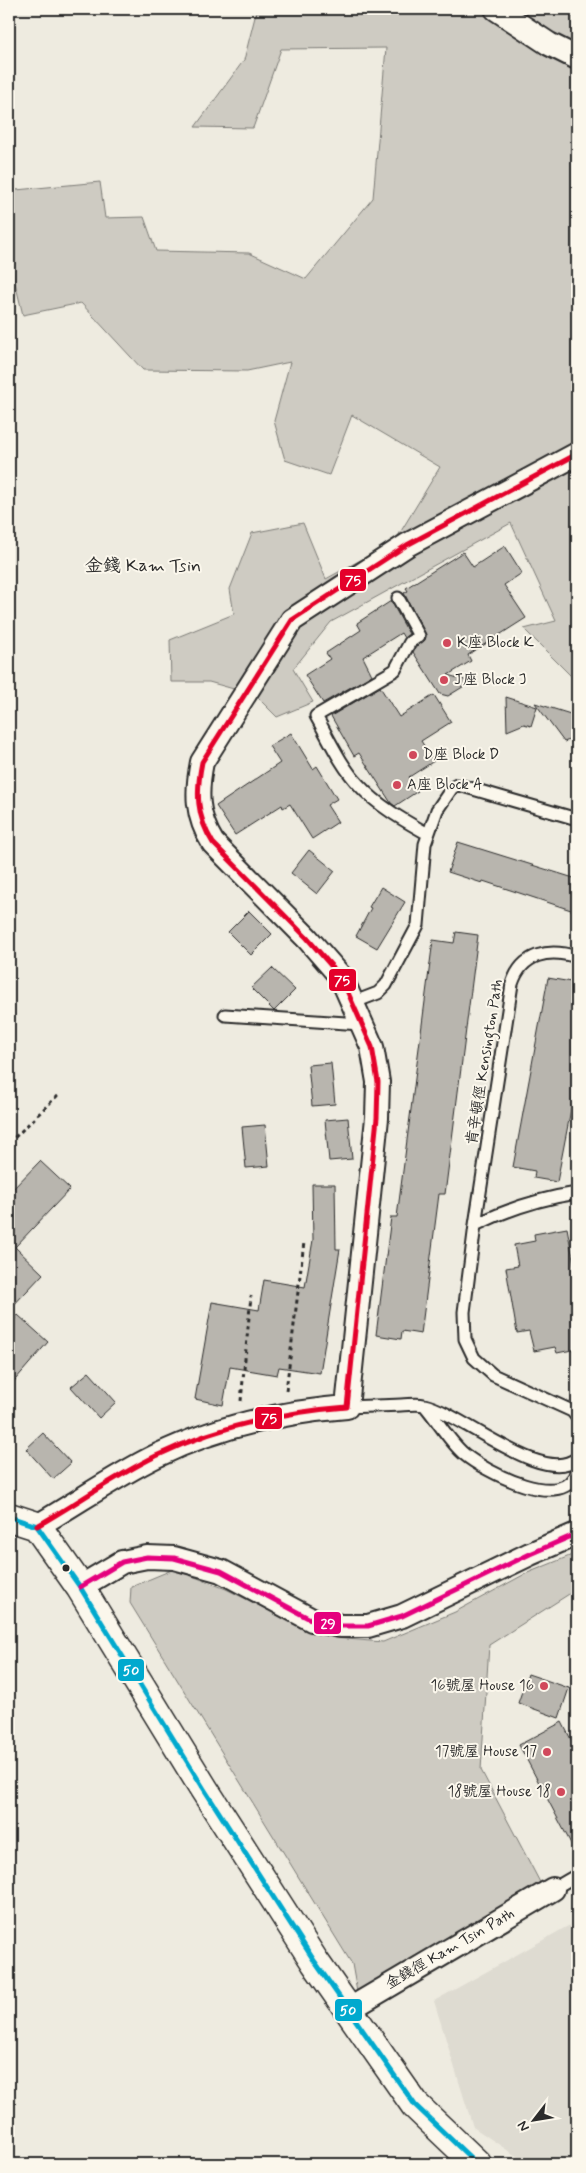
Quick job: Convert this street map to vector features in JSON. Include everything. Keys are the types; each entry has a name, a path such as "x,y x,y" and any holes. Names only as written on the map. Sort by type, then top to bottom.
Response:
{"street":[{"path":"496,9 549,44 577,58"},
{"path":"38,1526 156,1456 237,1424 347,1407 377,1118 378,1082 372,1047 341,978 307,938 213,843 204,828 197,786 202,762 292,620 407,545 574,458"},
{"path":"9,1517 38,1526 80,1587 204,1789 348,2010 415,2105 477,2164"},
{"path":"80,1587 122,1562 147,1558 174,1558 221,1571 312,1620 341,1626 368,1626 402,1616 530,1554 574,1535 577,1536"},
{"name":"金錢徑 Kam Tsin Path","path":"348,2010 553,1889"}],"lane":[{"path":"398,598 419,636 410,642 395,670 316,716 349,773 359,785 395,816 428,834"},
{"path":"352,1003 378,993 386,985 418,925 424,844 437,810 452,788 457,786 577,819"},
{"name":"肯辛頓徑 Kensington Path","path":"577,957 565,953 544,952 516,972 507,1003 464,1312 465,1339 474,1358 493,1375 572,1410 577,1417"},
{"path":"225,1015 361,1024"},
{"path":"475,1225 516,1209 577,1193"},
{"path":"347,1407 424,1404 469,1425 517,1454 541,1462 563,1465 572,1463 577,1458"},
{"path":"424,1404 463,1453 484,1469 535,1489 554,1490 567,1484 576,1474 577,1469"},
{"path":"553,1889 577,1875"}],"path":[{"path":"9,1143 58,1095"},
{"path":"285,1397 304,1242"},
{"path":"240,1407 251,1296"}],"shaded area":[{"path":"257,9 577,9 577,682 524,629 556,621 511,523 331,622 293,669 313,702 277,717 255,695 209,682 171,682 170,640 234,614 230,589 252,533 303,523 326,579 395,541 440,467 352,415 329,475 285,460 274,421 290,362 247,371 143,370 81,303 23,315 9,258 9,195 16,190 100,182 105,218 144,217 156,251 249,253 306,279 373,198 386,48 281,49 253,128 195,127 244,60"},
{"path":"577,1553 577,1589 489,1645 481,1770 543,1888 357,1992 352,1964 130,1603 131,1587 174,1569 226,1589 274,1613 334,1638 383,1642 455,1612 525,1574"},
{"path":"577,1921 577,2164 528,2164 473,2127 434,2001"}],"building":[{"path":"505,546 522,573 504,585 526,618 468,655 471,661 448,675 471,682 448,696 440,694 413,652 425,640 426,635 404,593 408,591 406,588 463,552 473,567"},
{"path":"391,601 409,634 404,638 401,633 363,657 372,675 323,703 305,675 330,659 326,653 361,630 357,623"},
{"path":"380,687 399,717 434,695 451,722 421,741 434,761 409,777 418,791 395,806 391,803 359,753 354,756 331,716"},
{"path":"506,697 537,707 531,726 524,724 507,731"},
{"path":"535,703 577,716 577,737 564,742"},
{"path":"291,733 313,769 317,766 337,799 327,805 338,822 312,839 290,804 283,808 282,805 235,835 216,806 280,763 269,746"},
{"path":"458,842 577,879 577,912 483,881 482,883 448,872"},
{"path":"309,850 335,871 317,894 291,873"},
{"path":"381,887 405,902 377,948 356,936 371,908 369,907"},
{"path":"249,911 272,934 251,955 228,932"},
{"path":"456,932 478,935 445,1194 439,1194 421,1334 402,1331 401,1339 376,1335 391,1217 397,1217 433,940 454,943"},
{"path":"272,968 295,990 274,1011 251,988"},
{"path":"548,978 577,983 577,1078 557,1182 534,1178 535,1171 513,1167"},
{"path":"331,1063 335,1104 312,1106 308,1065"},
{"path":"348,1118 352,1159 329,1161 325,1120"},
{"path":"265,1125 269,1166 246,1168 242,1127"},
{"path":"40,1161 70,1189 15,1247 43,1274 9,1310 9,1193"},
{"path":"312,1184 335,1184 336,1249 340,1249 320,1373 279,1367 277,1375 230,1367 223,1405 195,1399 212,1302 259,1310 264,1280 305,1287 313,1240"},
{"path":"567,1228 577,1279 577,1349 557,1353 555,1347 534,1351 529,1331 517,1333 506,1268 518,1266 514,1245 535,1241 534,1234"},
{"path":"18,1315 48,1342 9,1387 9,1326"},
{"path":"89,1372 116,1402 99,1418 71,1387"},
{"path":"43,1433 71,1463 53,1479 26,1449"},
{"name":"16號屋 House 16","path":"528,1674 569,1688 559,1718 518,1703"},
{"path":"562,1722 577,1751 577,1855 519,1745"}],"transit line":[{"name":"75","path":"37,1526 141,1464 202,1437 249,1422 273,1417 347,1407 377,1118 378,1082 372,1047 341,977 307,938 213,843 207,833 200,813 198,794 202,762 292,620 407,545 577,454"},
{"name":"50","path":"9,1517 37,1526 80,1587 204,1789 315,1962 415,2105 477,2164"},
{"name":"29","path":"80,1587 122,1562 147,1557 174,1558 221,1571 312,1620 341,1626 368,1626 402,1616 530,1554 574,1535 577,1536"}],"place":[{"name":"K座 Block K","path":"447,643"},
{"name":"J座 Block J","path":"444,680"},
{"name":"D座 Block D","path":"413,755"},
{"name":"A座 Block A","path":"397,785"},
{"name":"16號屋 House 16","path":"544,1686"},
{"name":"17號屋 House 17","path":"547,1752"},
{"name":"18號屋 House 18","path":"561,1792"}],"district":[{"name":"金錢 Kam Tsin","path":"143,566"}]}
